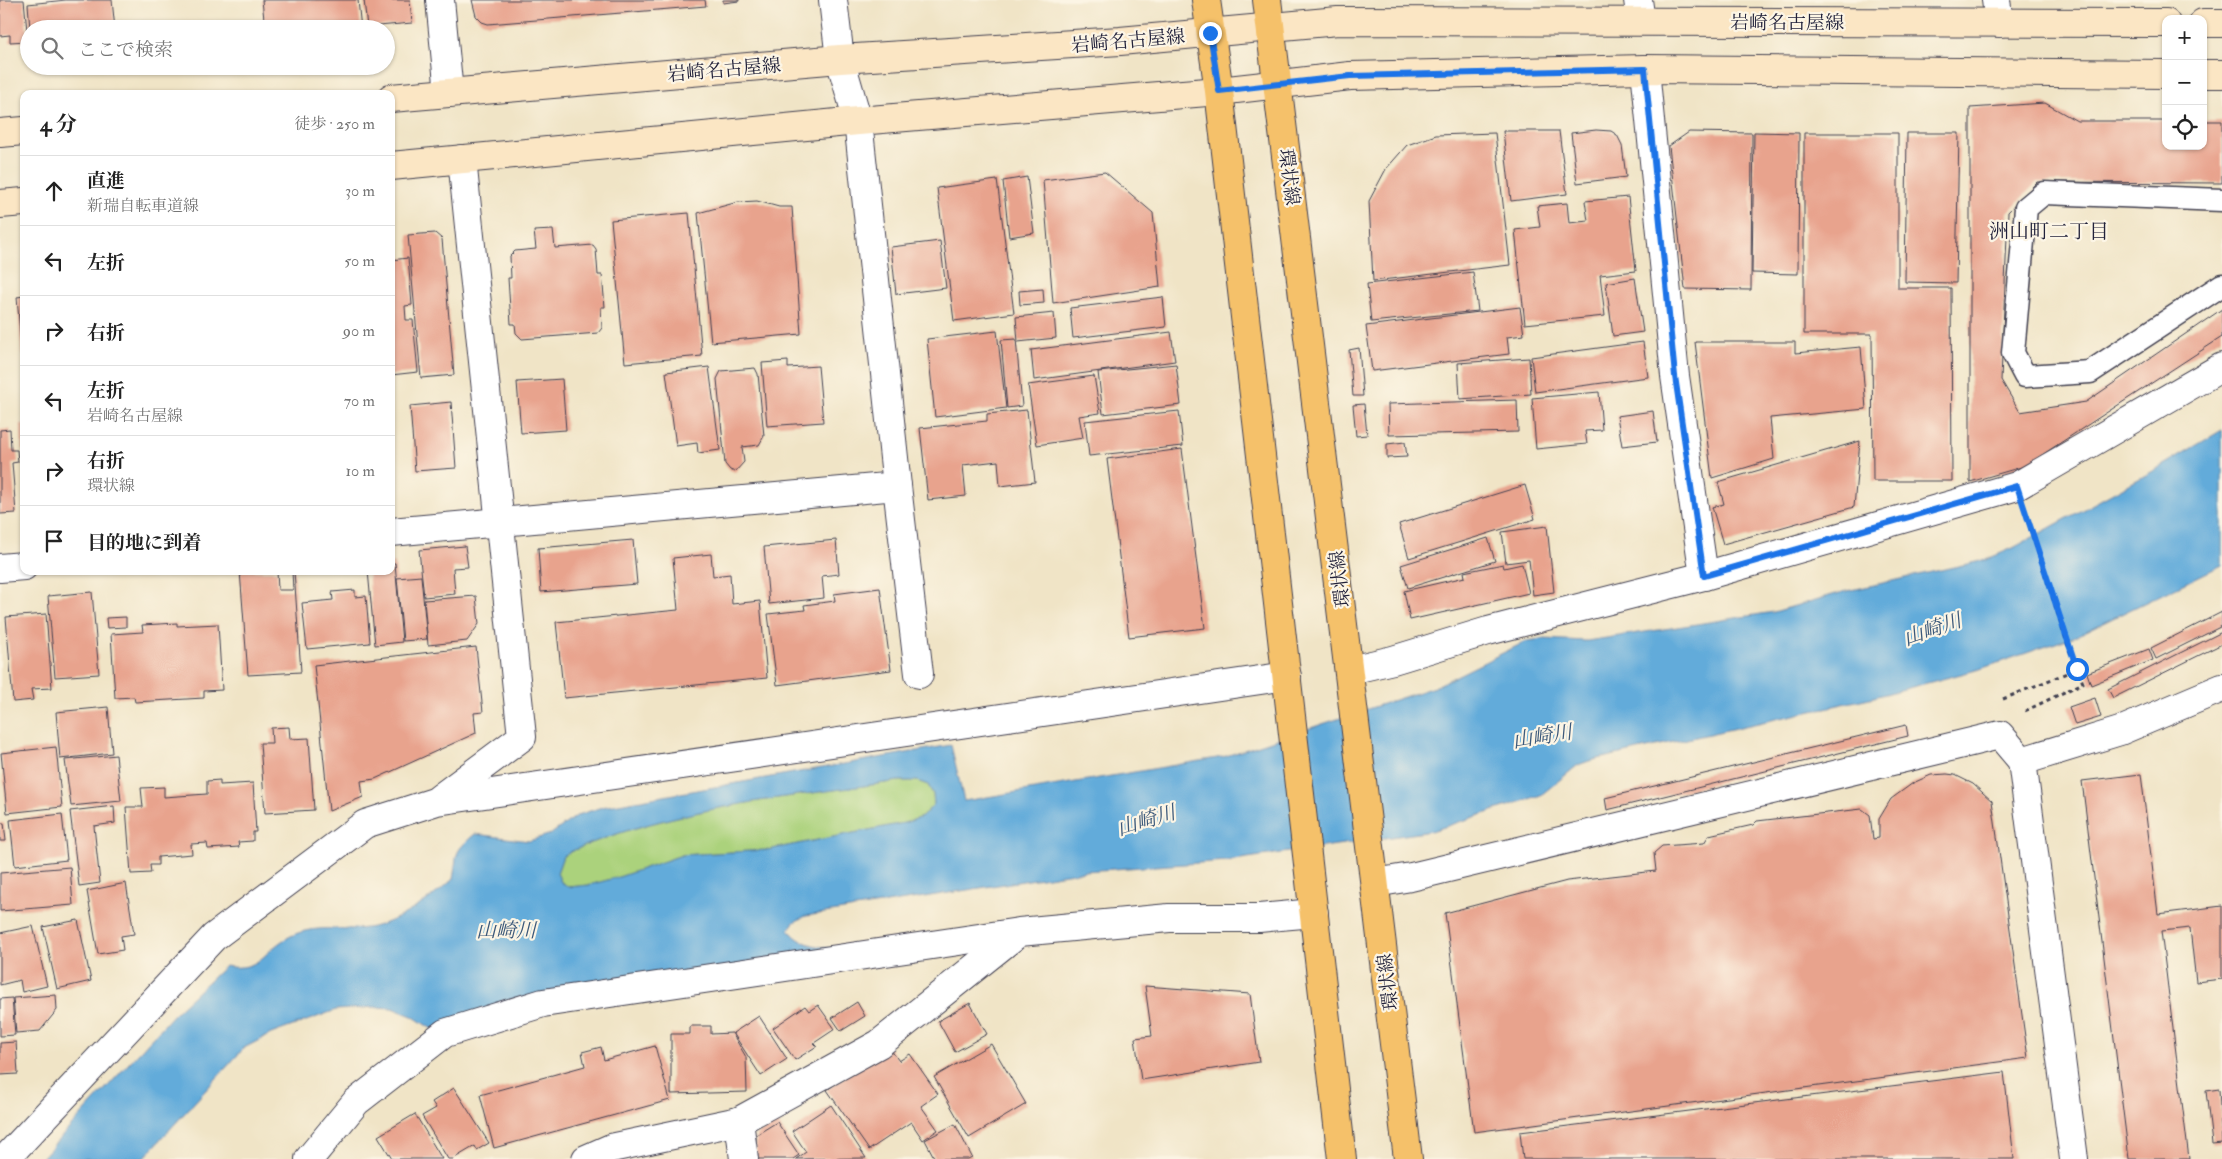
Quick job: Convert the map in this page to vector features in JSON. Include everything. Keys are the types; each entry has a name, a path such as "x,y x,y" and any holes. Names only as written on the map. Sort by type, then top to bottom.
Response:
{"main road":[{"path":"1206,0 1219,91 1342,1159"},
{"name":"環状線","path":"1267,0 1408,1159"},
{"name":"岩崎名古屋線","path":"395,98 840,59 1120,42 1338,21 1640,11 1997,11 2162,23"},
{"path":"2207,23 2222,23"},
{"path":"395,166 858,121 1219,91 1350,76 1645,69 2162,74"},
{"path":"2207,74 2222,74"},
{"path":"0,133 20,131"},
{"path":"0,204 20,202"}],"street":[{"path":"440,0 449,93"},
{"path":"833,0 840,59 858,121 919,674"},
{"path":"1645,69 1675,376 1704,576"},
{"path":"437,801 522,737 462,159"},
{"path":"1351,680 1393,660 1488,632 1704,576 2017,486 2222,368"},
{"path":"395,532 897,486"},
{"path":"0,568 20,566"},
{"path":"5,1159 214,937 365,824 437,801 1288,684"},
{"path":"2022,761 2120,731 2222,688"},
{"path":"1375,882 1411,877 2000,735 2022,761 2074,1159"},
{"path":"309,1159 356,1102 445,1033 542,1003 1019,932 1169,918 1259,918 1314,913"},
{"path":"586,1159 612,1148 739,1121 879,1044 1019,932"},
{"path":"739,1121 744,1159"}],"lane":[{"path":"2222,200 2044,193 2026,208 2013,353 2025,376 2090,372 2222,285"}],"path":[{"path":"2000,735 2010,718 2083,683 2071,654 2017,486"}],"green space":[{"path":"899,781 917,781 928,785 933,794 934,804 922,817 904,823 767,850 682,855 619,877 589,885 569,887 561,882 557,873 563,856 572,851 611,836 651,824 732,806"}],"water":[{"name":"山崎川","path":"2222,430 2222,565 2076,636 1980,669 1874,697 1589,761 1578,765 1541,795 1432,831 1227,861 1085,871 806,916 794,922 789,929 793,934 803,942 835,949 432,1029 412,1016 392,1008 375,1007 336,1010 271,1034 244,1048 143,1159 41,1159 176,1012 225,966 247,966 255,963 282,941 300,932 319,929 367,928 378,926 401,916 424,902 453,879 457,854 463,845 475,834 529,841 551,834 578,815 602,807 951,745 964,801 1223,757 1434,687 1527,641 1542,639 1587,641 1774,612 1843,592 1985,560 2013,548 2155,470","holes":["899,781 917,781 928,785 933,794 934,804 922,817 904,823 767,850 682,855 619,877 589,885 569,887 561,882 557,873 563,856 572,851 611,836 651,824 691,814 774,799"]}],"building":[{"path":"0,0 24,0 26,20 20,20 20,41 10,42 10,35 0,36"},
{"path":"66,0 112,0 114,20 29,20 28,4"},
{"path":"262,0 358,0 360,20 264,20"},
{"path":"364,0 410,0 412,23 395,25 395,20 366,20"},
{"path":"472,0 705,0 706,6 488,24 482,22 476,16"},
{"path":"723,0 739,0 739,1 723,3"},
{"path":"2045,103 2077,121 2162,121 2162,150 2207,150 2207,121 2222,121 2222,183 2037,182 2008,212 2001,380 2020,412 2086,402 2222,309 2222,337 2025,466 1970,482 1970,108"},
{"path":"1596,130 1611,131 1617,135 1622,145 1626,177 1577,183 1571,133"},
{"path":"1503,131 1559,131 1567,194 1511,201"},
{"path":"1689,132 1752,133 1751,290 1685,289 1669,146"},
{"path":"1754,132 1799,133 1798,274 1752,273"},
{"path":"1495,133 1510,265 1373,281 1369,201 1386,169 1407,145 1436,135"},
{"path":"1804,133 1898,133 1898,288 1951,288 1952,481 1873,481 1872,334 1804,334"},
{"path":"1907,133 1959,133 1956,283 1905,282"},
{"path":"1105,172 1153,213 1160,287 1053,303 1043,180"},
{"path":"1027,177 1034,233 1009,237 1003,181"},
{"path":"997,180 1014,313 954,321 937,188"},
{"path":"1628,197 1636,271 1600,275 1605,316 1525,324 1515,230 1540,227 1537,206 1567,203 1569,223 1588,221 1585,201"},
{"path":"757,201 779,207 792,207 801,334 711,342 698,213 738,202"},
{"path":"689,213 702,356 625,363 611,220"},
{"path":"553,230 555,248 593,245 596,249 598,275 602,275 605,307 601,307 602,328 598,333 522,339 516,333 515,324 511,324 508,278 511,278 510,256 515,251 536,249 534,231"},
{"path":"435,233 442,239 454,375 421,378 408,235"},
{"path":"940,241 946,288 896,294 891,247"},
{"path":"408,258 412,305 405,306 406,320 413,320 418,372 395,375 395,260"},
{"path":"1473,272 1478,311 1371,322 1367,284"},
{"path":"1635,278 1643,332 1613,336 1606,283"},
{"path":"1043,289 1044,303 1020,305 1019,291"},
{"path":"17,297 20,297 20,332"},
{"path":"1163,297 1166,327 1073,338 1070,308"},
{"path":"1520,307 1524,335 1507,337 1509,354 1372,371 1366,326"},
{"path":"1054,313 1056,338 1018,342 1016,317"},
{"path":"997,331 1006,408 935,417 927,339"},
{"path":"1171,332 1175,361 1034,380 1031,350"},
{"path":"1016,339 1022,406 1007,408 1001,340"},
{"path":"1643,342 1648,377 1535,392 1531,357"},
{"path":"1695,342 1795,342 1795,353 1861,347 1866,409 1770,418 1774,459 1712,478"},
{"path":"1359,348 1363,396 1353,396 1349,350"},
{"path":"1529,358 1531,394 1460,399 1458,363"},
{"path":"788,361 788,368 818,366 823,422 767,426 762,363"},
{"path":"1176,364 1181,405 1103,414 1098,372"},
{"path":"709,367 720,450 698,453 697,443 676,446 666,372"},
{"path":"755,368 758,374 764,436 759,445 742,447 744,462 735,472 730,470 725,464 717,379 721,371"},
{"path":"1094,376 1100,413 1079,416 1083,438 1037,445 1028,385"},
{"path":"562,379 566,430 521,433 517,382"},
{"path":"1599,392 1602,430 1585,431 1587,444 1536,449 1532,398"},
{"path":"1517,400 1518,432 1389,435 1388,404"},
{"path":"451,402 456,468 415,471 410,406"},
{"path":"1364,404 1367,435 1356,436 1353,405"},
{"path":"1027,410 1035,482 1000,486 998,461 963,465 966,496 928,500 920,428 987,421 987,414"},
{"path":"1179,411 1183,446 1089,456 1085,421"},
{"path":"1653,411 1657,442 1622,446 1617,416"},
{"path":"10,429 11,450 17,450 18,462 12,463 16,513 0,514 0,430"},
{"path":"1860,441 1854,507 1723,544 1712,507 1724,504 1718,482"},
{"path":"1405,442 1407,457 1387,458 1387,444"},
{"path":"1182,449 1205,628 1129,637 1107,459"},
{"path":"1525,485 1535,519 1409,558 1399,524"},
{"path":"1547,526 1554,592 1533,595 1529,560 1506,563 1502,532"},
{"path":"1488,538 1495,561 1408,588 1401,565"},
{"path":"633,540 637,584 541,592 538,548"},
{"path":"836,540 839,574 822,576 824,598 769,604 764,547"},
{"path":"465,546 468,567 453,568 455,594 424,597 419,550"},
{"path":"711,554 713,576 730,574 732,604 760,601 767,678 564,698 556,622 678,610 673,558"},
{"path":"395,563 402,642 375,645 368,575 395,575"},
{"path":"1503,564 1504,568 1522,564 1529,593 1410,620 1404,591 1465,577 1464,572"},
{"path":"240,575 277,575 278,590 293,590 292,575 294,575 301,672 248,675"},
{"path":"421,576 427,639 403,641 397,578"},
{"path":"880,588 891,670 777,685 768,614 805,610 804,605 835,601 834,594"},
{"path":"355,590 355,597 366,596 370,643 307,649 302,603 333,600 332,592"},
{"path":"92,592 99,674 55,677 48,596"},
{"path":"476,596 479,624 467,641 428,645 424,600"},
{"path":"2222,612 2222,626 2156,659 2151,648"},
{"path":"46,614 52,688 31,689 33,700 13,702 6,617"},
{"path":"126,617 126,627 107,628 106,618"},
{"path":"177,623 177,626 218,624 222,690 204,691 204,698 135,702 134,697 115,698 111,634 143,632 142,625"},
{"path":"2222,632 2222,644 2113,698 2108,689"},
{"path":"476,647 483,712 474,713 476,733 375,779 361,781 363,797 329,811 314,665"},
{"path":"2149,649 2153,660 2091,685 2087,673"},
{"path":"2095,698 2101,717 2075,725 2069,707"},
{"path":"108,707 112,753 60,759 56,712"},
{"path":"1906,725 1908,736 1607,810 1605,798"},
{"path":"289,727 290,739 309,738 314,810 265,813 260,743 272,743 271,728"},
{"path":"56,747 62,807 7,813 1,753"},
{"path":"116,755 121,801 71,806 65,760"},
{"path":"2141,774 2158,914 2222,906 2222,979 2196,982 2190,928 2161,931 2189,1159 2129,1159 2082,781"},
{"path":"1931,775 1955,775 1973,784 1992,801 2028,1058 1474,1132 1445,913 1567,881 1656,871 1654,853 1662,846 1704,843 1709,835 1753,825 1757,821 1862,809 1870,815 1873,839 1879,838 1879,819 1891,799 1913,783"},
{"path":"220,780 220,785 253,783 256,832 253,832 253,841 238,842 239,847 208,849 207,843 191,844 192,854 158,857 158,865 150,865 151,873 131,874 126,807 143,807 141,788 164,787 164,797 207,794 207,781"},
{"path":"114,806 115,823 94,826 100,883 79,886 70,811"},
{"path":"62,814 67,860 15,866 10,820"},
{"path":"0,823 4,823 6,841 0,841"},
{"path":"70,867 73,905 0,911 0,873"},
{"path":"126,883 134,934 121,936 123,950 98,954 87,891"},
{"path":"78,920 91,981 57,989 43,927"},
{"path":"33,926 47,986 22,992 20,980 0,985 0,933"},
{"path":"1145,986 1250,994 1259,1062 1141,1080 1135,1038 1152,1036"},
{"path":"56,995 57,1010 40,1031 16,1033 13,998"},
{"path":"12,998 15,1035 0,1036 0,999"},
{"path":"857,1002 865,1016 841,1031 832,1018"},
{"path":"970,1003 987,1034 955,1052 938,1021"},
{"path":"818,1005 835,1029 814,1043 817,1046 795,1060 773,1028 805,1006 809,1011"},
{"path":"759,1016 787,1059 761,1076 733,1033"},
{"path":"690,1026 711,1026 711,1034 732,1033 746,1057 747,1092 671,1094 671,1034 690,1034"},
{"path":"16,1042 18,1074 0,1075 0,1043"},
{"path":"991,1044 1026,1104 969,1138 934,1077"},
{"path":"655,1046 670,1100 494,1148 480,1095 585,1066 582,1052 601,1047 604,1060"},
{"path":"888,1046 899,1061 910,1054 938,1094 921,1106 938,1130 923,1140 911,1122 869,1150 827,1090"},
{"path":"2004,1072 2014,1159 1523,1159 1520,1132"},
{"path":"454,1088 489,1143 477,1150 475,1146 453,1159 448,1159 422,1116 436,1108 432,1102"},
{"path":"2219,1089 2222,1143 2212,1144 2206,1091"},
{"path":"831,1105 866,1158 796,1159 806,1152 792,1131"},
{"path":"415,1114 442,1159 392,1159 378,1136"},
{"path":"777,1122 799,1155 793,1159 758,1159 756,1156 756,1135"},
{"path":"955,1124 972,1157 968,1159 935,1159 925,1140"}],"district":[{"name":"洲山町二丁目","path":"2049,231"}],"route":[{"path":"1210,33 1219,91 1350,76 1645,69 1675,376 1704,576 2017,486 2077,669"}]}
